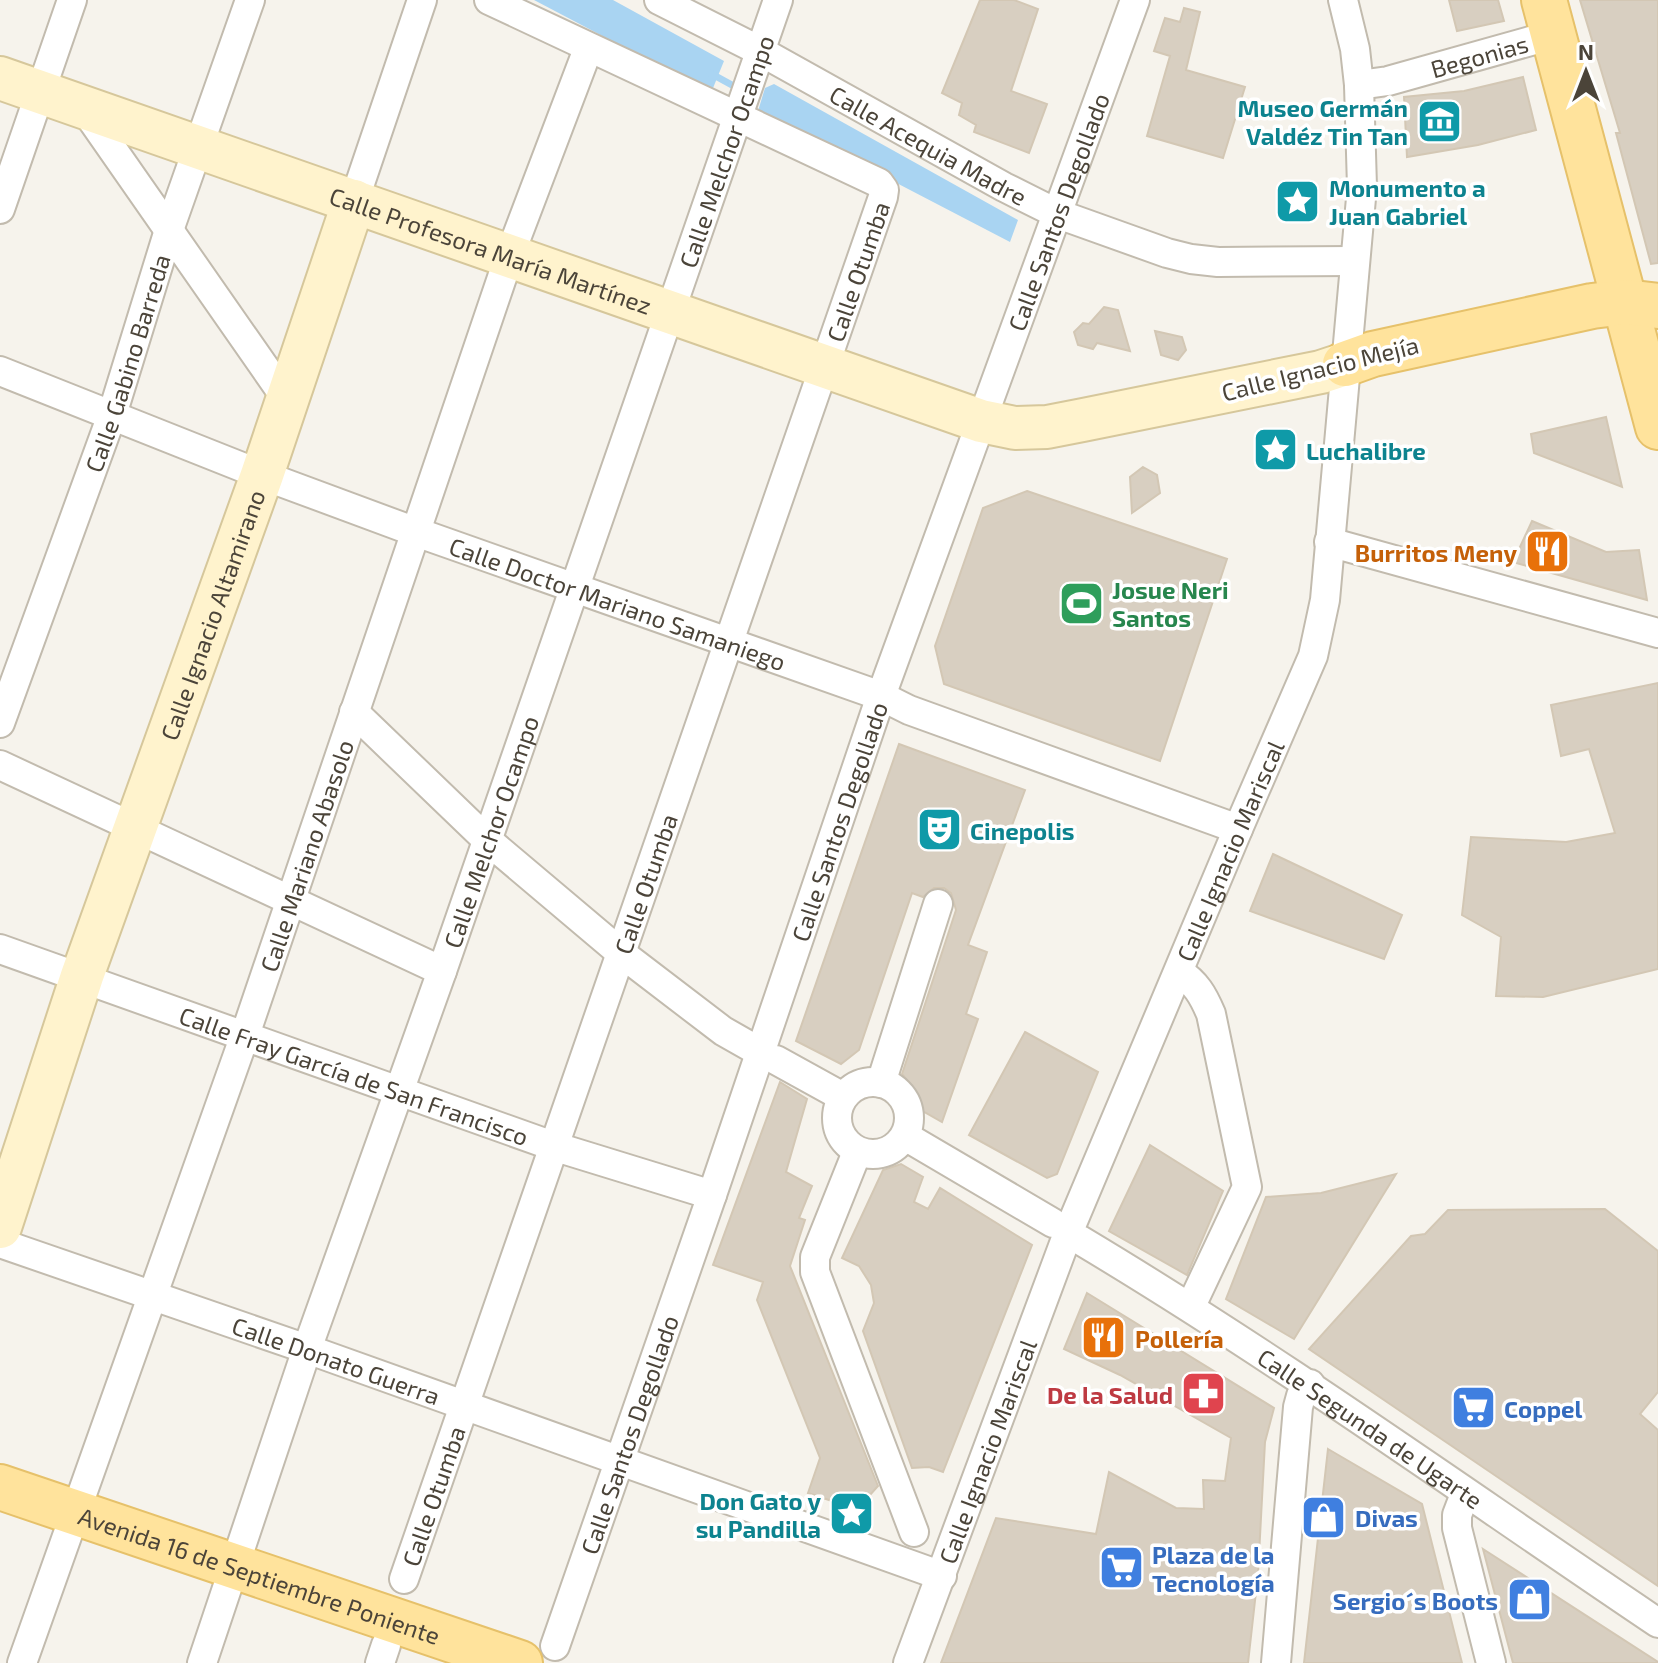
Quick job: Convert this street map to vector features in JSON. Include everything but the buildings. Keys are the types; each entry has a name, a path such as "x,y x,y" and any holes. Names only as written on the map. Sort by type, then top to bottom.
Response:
{"main road":[{"path":"1548,17 1641,304 1658,427"},
{"name":"Calle Ignacio Mejía","path":"1345,364 1373,354 1563,312 1641,304"},
{"name":"Avenida 16 de Septiembre Poniente","path":"0,1487 234,1567 538,1655"}],"street":[{"path":"0,209 72,0"},
{"name":"Calle Gabino Barreda","path":"0,723 112,415 169,230 250,0"},
{"name":"Calle Ignacio Altamirano","path":"0,1227 82,976 288,401 422,0"},
{"path":"489,0 588,49 739,113"},
{"name":"Calle Acequia Madre","path":"659,0 757,60 1058,214 1191,259 1218,262 1354,261"},
{"name":"Calle Melchor Ocampo","path":"202,1663 307,1349 400,1093 778,0"},
{"name":"Calle Santos Degollado","path":"538,1655 621,1460 712,1195 768,1056 881,696 1135,0"},
{"name":"Calle Ignacio Mariscal","path":"908,1663 1068,1233 1313,656 1325,600 1362,187 1359,85 1355,49 1343,0"},
{"name":"Begonias","path":"1359,85 1388,81 1548,17"},
{"name":"Calle Mariano Abasolo","path":"22,1663 245,1035 509,257 588,49"},
{"name":"Calle Profesora María Martínez","path":"0,78 981,421"},
{"path":"83,107 288,401"},
{"name":"Calle Otumba","path":"404,1579 826,368 884,190 879,183 739,113"},
{"name":"Calle Ignacio Mejía","path":"981,421 1015,428 1047,427 1321,372 1345,364"},
{"name":"Calle Doctor Mariano Samaniego","path":"0,371 262,475 416,532 881,696 909,710 1238,829"},
{"path":"1329,542 1658,633"},
{"path":"354,712 486,839 621,953 723,1031 843,1097"},
{"path":"0,765 442,971"},
{"path":"881,1083 938,904"},
{"name":"Calle Fray García de San Francisco","path":"0,949 556,1147 712,1195"},
{"path":"1179,972 1201,991 1211,1014 1247,1187 1191,1306"},
{"path":"867,1082 881,1083 893,1088 903,1098 909,1124 905,1136 896,1147 884,1153 870,1155 857,1152 839,1134 837,1108 853,1087 867,1082"},
{"path":"905,1136 1053,1223"},
{"path":"857,1152 815,1257 815,1272 914,1532"},
{"name":"Calle Segunda de Ugarte","path":"1080,1240 1191,1306 1310,1384 1465,1494 1658,1623"},
{"name":"Calle Donato Guerra","path":"0,1243 942,1576"},
{"path":"1276,1663 1298,1407 1301,1396 1310,1384"},
{"path":"1465,1494 1457,1515 1457,1528 1491,1663"}],"water":[{"path":"534,0 613,0 724,61 711,93"},
{"path":"774,84 1018,220 1010,242 758,111 765,88"}],"waterway":[{"path":"710,73 741,90"}],"place":[{"name":"Museo Germán Valdéz Tin Tan","path":"1439,121"},
{"name":"Monumento a Juan Gabriel","path":"1298,201"},
{"name":"Luchalibre","path":"1275,450"},
{"name":"Burritos Meny","path":"1548,552"},
{"name":"Josue Neri Santos","path":"1081,603"},
{"name":"Cinepolis","path":"939,830"},
{"name":"Pollería","path":"1104,1338"},
{"name":"De la Salud","path":"1204,1394"},
{"name":"Coppel","path":"1473,1408"},
{"name":"Don Gato y su Pandilla","path":"852,1514"},
{"name":"Divas","path":"1324,1517"},
{"name":"Plaza de la Tecnología","path":"1121,1568"},
{"name":"Sergio´s Boots","path":"1529,1600"}]}
